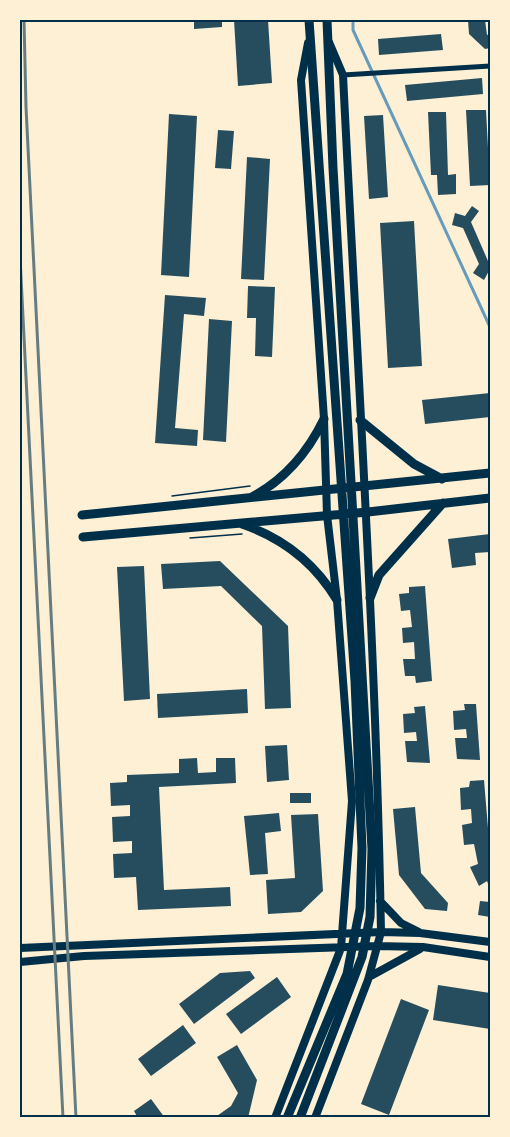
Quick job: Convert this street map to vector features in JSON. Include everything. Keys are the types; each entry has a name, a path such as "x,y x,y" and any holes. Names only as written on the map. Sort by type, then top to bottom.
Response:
{"main road":[{"path":"286,1118 347,974 358,926 362,849 355,681 309,20"},
{"path":"300,1118 362,957 370,917 372,849 333,168 327,20"},
{"path":"275,1118 341,948 352,801 337,600 327,515 324,419 302,80 309,38"},
{"path":"315,1118 369,977 381,932 368,512 360,420 343,75 328,39"},
{"path":"247,500 273,486 312,442 324,419"},
{"path":"360,420 414,464 442,479"},
{"path":"82,515 247,500 490,473"},
{"path":"84,537 368,512 490,498"},
{"path":"370,597 379,575 443,502"},
{"path":"237,522 272,534 316,570 337,600"},
{"path":"380,901 401,923 420,933"},
{"path":"20,948 381,932 420,933 490,942"},
{"path":"20,962 84,956 377,946 423,947 490,957"},
{"path":"369,977 423,947"}],"street":[{"path":"343,75 490,66"}],"building":[{"path":"194,20 222,20 222,27 194,29"},
{"path":"234,20 268,20 272,83 238,86"},
{"path":"468,20 485,20 487,35 490,34 490,48 485,49 469,34"},
{"path":"441,34 443,50 379,55 378,39"},
{"path":"482,78 483,94 407,101 405,85"},
{"path":"466,110 486,110 490,185 470,186"},
{"path":"428,112 446,112 448,175 456,174 456,194 438,195 437,175 431,175"},
{"path":"169,114 197,116 189,277 161,275"},
{"path":"383,115 388,197 369,199 364,116"},
{"path":"218,130 234,131 231,169 215,168"},
{"path":"247,157 270,159 264,280 241,279"},
{"path":"472,206 479,211 471,222 490,262 490,269 484,280 473,273 479,264 463,228 452,225 455,213 465,216"},
{"path":"414,221 422,366 388,368 380,223"},
{"path":"248,286 275,287 272,357 255,356 256,318 247,318"},
{"path":"165,295 206,298 204,316 184,314 175,428 198,430 197,446 155,443"},
{"path":"209,319 232,321 226,442 203,440"},
{"path":"490,393 490,417 425,424 422,400"},
{"path":"490,534 490,552 475,553 476,565 452,568 448,539"},
{"path":"220,561 288,626 291,708 265,709 262,626 221,586 163,589 161,564"},
{"path":"144,566 150,699 124,701 117,567"},
{"path":"425,586 432,681 416,683 415,676 405,676 403,659 415,659 414,642 403,643 402,628 412,627 410,610 401,611 399,594 409,593 409,587"},
{"path":"247,689 248,713 158,718 157,694"},
{"path":"464,704 476,704 480,760 457,759 455,738 467,738 466,729 454,730 453,711 465,710"},
{"path":"425,706 430,763 407,762 405,741 417,741 416,732 404,733 403,714 415,713 414,707"},
{"path":"287,745 289,780 267,782 265,746"},
{"path":"197,758 198,773 216,772 216,758 235,758 236,783 159,787 164,890 230,887 231,906 138,910 136,877 114,878 113,854 132,853 132,841 113,842 112,817 130,816 130,805 111,806 110,783 127,782 127,775 179,773 179,759"},
{"path":"484,780 490,852 490,889 487,881 479,886 470,867 478,864 474,844 464,845 462,825 472,823 471,809 461,810 460,788 469,787 470,781"},
{"path":"290,793 311,793 311,803 290,803"},
{"path":"415,807 421,873 448,903 447,911 425,909 399,875 393,809"},
{"path":"279,813 281,831 265,833 268,874 250,875 244,816"},
{"path":"318,814 323,891 301,912 268,914 266,880 295,878 291,815"},
{"path":"480,901 490,902 490,917 478,915"},
{"path":"250,971 255,978 194,1024 179,1004 220,973"},
{"path":"277,977 291,997 241,1034 226,1014"},
{"path":"438,985 490,993 490,1029 433,1020"},
{"path":"401,999 429,1010 389,1115 361,1104"},
{"path":"183,1025 196,1043 151,1076 138,1059"},
{"path":"237,1045 257,1080 248,1118 214,1118 231,1106 238,1093 217,1057"},
{"path":"151,1099 165,1118 138,1118 134,1111"}],"waterway":[{"path":"353,20 353,30 490,327"}],"railway":[{"path":"24,20 26,107 76,1118"},
{"path":"20,257 63,1118"}]}
